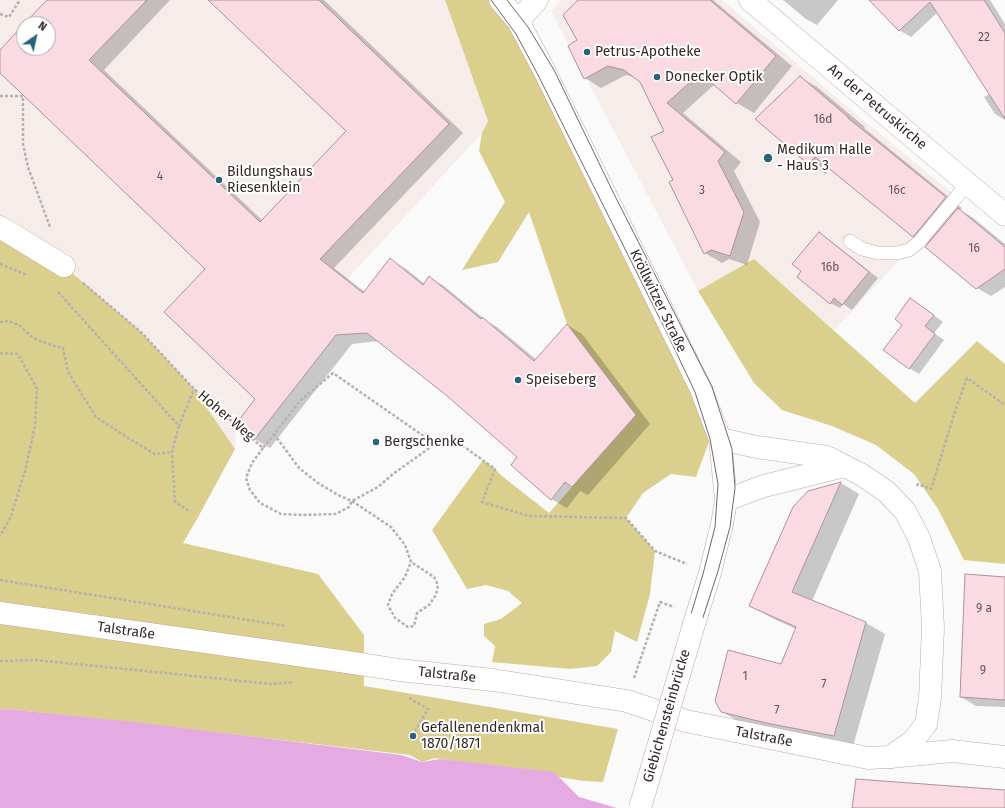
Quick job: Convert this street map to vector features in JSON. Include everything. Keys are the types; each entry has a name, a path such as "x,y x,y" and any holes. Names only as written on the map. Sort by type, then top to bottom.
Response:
{"street":[{"name":"Kröllwitzer Straße","path":"500,0 518,21 545,72 701,389 720,439 726,500 722,524 710,573 696,619"},
{"path":"518,21 537,0"},
{"name":"An der Petruskirche","path":"750,0 1005,215"},
{"path":"0,227 64,266"},
{"path":"720,439 757,447 827,457 862,475 887,492 905,511 919,538 930,571 933,628 930,698 926,724 913,741 890,757"},
{"path":"726,500 764,486 844,466"},
{"name":"Talstraße","path":"0,613 399,670 493,680 627,701 686,721 868,758 952,751 1005,757"},
{"name":"Giebichensteinbrücke","path":"640,808 696,619"}],"lane":[{"path":"850,241 862,249 878,253 897,253 909,250 919,242 968,183"}],"path":[{"path":"0,14 9,17 20,0"},
{"path":"0,96 23,96 24,144 28,168 64,266"},
{"name":"Hoher Weg","path":"64,266 142,333 194,389 263,448 301,400 333,373 434,444"},
{"path":"58,292 179,426"},
{"path":"0,322 8,321 19,325 33,338 51,346 63,348 68,372 96,417 154,454 172,452"},
{"path":"0,354 18,354 37,388 35,426 24,471 11,516 0,536"},
{"path":"918,484 931,489 967,378 1005,405"},
{"path":"191,512 175,502 172,452 179,426 194,389"},
{"path":"274,434 299,468 318,483 338,495 352,501 391,528 405,545 411,562 434,577 438,585 436,595 429,606 417,612 414,626 408,627 395,618 388,605 392,594 405,577 411,562"},
{"path":"263,448 252,464 246,478 250,490 260,503 281,514 301,516 336,514 349,507 352,501 378,487 434,444 459,443 495,469 482,502 528,516 626,518 656,551 710,573"},
{"path":"0,580 289,627"},
{"path":"627,701 660,602 696,619"},
{"path":"0,661 36,660 272,684 301,681"},
{"path":"399,670 406,696 428,709 415,731"}],"shaded area":[{"name":"Bildungshaus Riesenklein","path":"0,0 445,0 488,121 482,133 353,273 280,366 236,424 235,449 194,389 142,333 64,266 0,227"},
{"path":"445,0 491,0 516,34 667,333 710,439 696,477 671,474 643,493 626,518 655,551 650,594 637,642 615,631 611,652 597,666 570,669 492,662 495,646 484,636 484,624 501,619 522,603 508,591 486,585 467,589 432,530 483,460 549,513 636,415 567,324 529,212 498,262 462,270 505,202 479,151 482,133 488,121"},
{"name":"Medikum Halle - Haus 3","path":"562,0 722,0 862,119 962,201 925,247 919,242 909,250 834,330 754,259 698,291 551,11"},
{"path":"0,227 64,266 142,333 194,389 235,449 183,543 318,574 364,635 364,686 618,729 603,782 584,781 435,758 422,762 410,755 109,720 7,709 0,710"},
{"path":"754,259 915,403 977,341 1005,364 1005,564 964,560 938,509 914,474 876,445 832,426 782,410 754,383 698,291"},
{"path":"7,709 143,723 401,755 422,762 440,759 554,772 579,797 617,808 0,808 0,710"}],"building":[{"path":"47,0 147,0 89,60 260,222 346,131 208,0 319,0 449,124 320,259 363,293 390,258 423,285 429,276 481,319 482,317 534,361 567,324 636,415 572,487 565,482 551,500 511,465 517,457 446,395 367,333 336,335 254,440 236,424 255,399 164,312 205,269 0,73 0,50 16,33 16,56 56,56 56,16 32,16"},
{"path":"578,0 710,0 776,56 736,104 700,73 667,103 725,152 718,161 744,212 730,256 711,250 704,254 669,182 673,180 651,137 664,131 640,82 624,70 608,66 584,79 568,46 577,40 563,15"},
{"path":"869,0 984,0 1005,33 1005,119 930,2 899,31"},
{"path":"800,76 848,118 946,197 913,237 815,157 808,164 755,119"},
{"path":"958,208 1005,247 1005,269 976,289 925,247"},
{"path":"819,232 869,272 842,305 834,298 830,304 797,277 801,271 792,264"},
{"path":"910,298 934,315 925,326 935,334 909,369 883,350 902,325 895,319"},
{"path":"841,482 792,592 866,622 834,736 766,723 721,712 715,701 728,650 781,664 796,627 749,606 793,507 808,491"},
{"path":"965,574 1005,577 1005,700 960,697"},
{"path":"856,779 1005,790 1005,808 852,808"}],"tram line":[{"path":"491,0 516,34 537,73 695,392 710,439 718,484 715,527 703,574 633,808"},
{"path":"507,0 528,27 554,70 614,194 712,387 732,449 735,488 730,527 718,571 686,670 647,808"}],"place":[{"name":"Petrus-Apotheke","path":"587,52"},
{"name":"Donecker Optik","path":"657,77"},
{"name":"Medikum Halle - Haus 3","path":"768,158"},
{"name":"Bildungshaus Riesenklein","path":"219,180"},
{"name":"Speiseberg","path":"518,380"},
{"name":"Bergschenke","path":"376,442"},
{"name":"Gefallenendenkmal 1870/1871","path":"413,736"}]}
